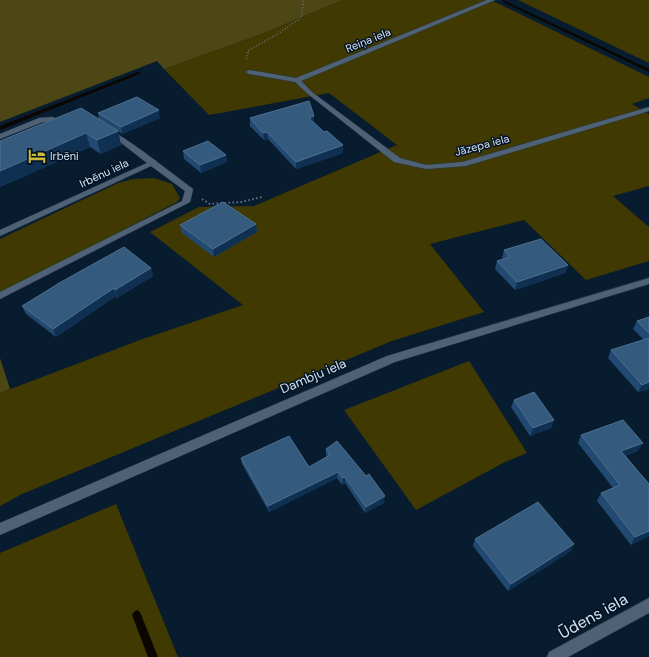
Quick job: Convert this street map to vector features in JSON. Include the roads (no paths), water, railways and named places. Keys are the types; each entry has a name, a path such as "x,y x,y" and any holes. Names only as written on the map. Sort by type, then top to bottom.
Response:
{"street":[{"name":"Reiņa iela","path":"297,80 492,0"},
{"path":"249,72 297,80"},
{"name":"Jāzepa iela","path":"297,80 310,93 397,160 426,167 463,164 649,109"},
{"path":"0,137 42,120 53,119 63,125"},
{"name":"Irbēnu iela","path":"0,233 152,163 123,140 99,126"},
{"path":"0,296 186,202 189,190 152,163"},
{"name":"Dambju iela","path":"0,529 391,359 649,281"},
{"name":"Ūdens iela","path":"554,657 649,605"}],"waterway":[{"path":"504,1 649,71"},
{"path":"0,128 140,73"},
{"path":"137,615 153,657"}],"place":[{"name":"Irbēni","path":"37,156"}]}
